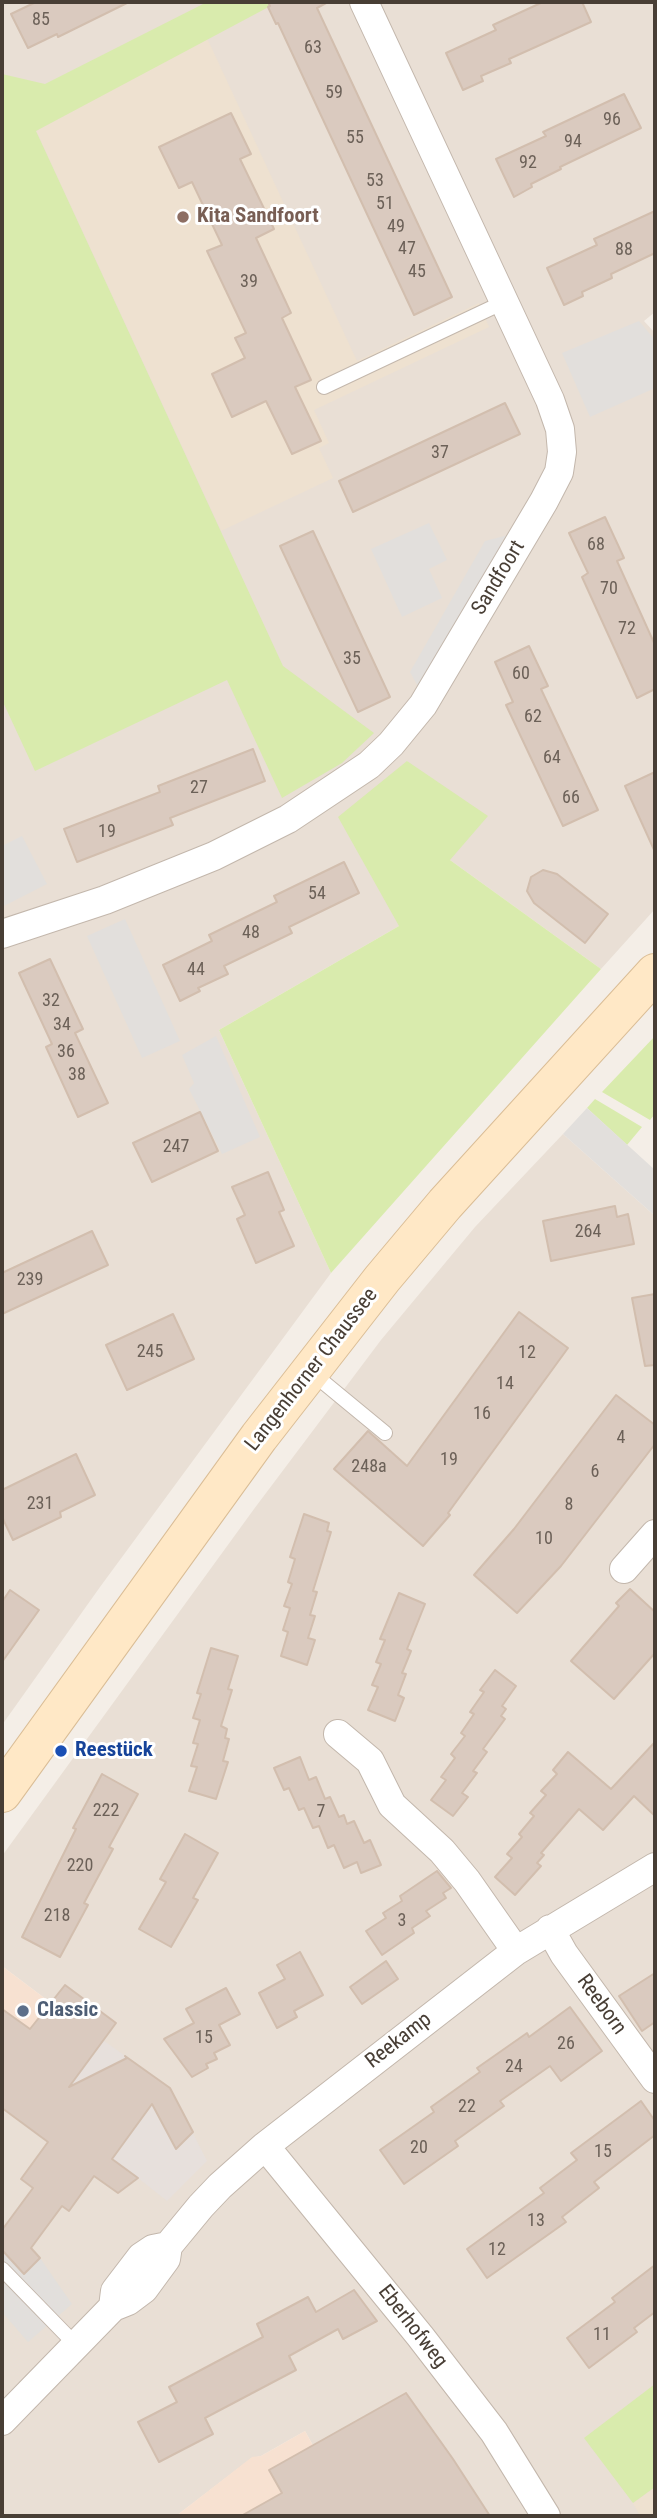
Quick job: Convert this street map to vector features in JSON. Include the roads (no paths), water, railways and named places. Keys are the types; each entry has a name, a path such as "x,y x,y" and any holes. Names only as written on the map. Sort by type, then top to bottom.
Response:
{"main road":[{"name":"Langenhorner Chaussee","path":"2,1793 259,1437 382,1279 445,1204 655,973"}],"street":[{"name":"Sandfoort","path":"2,934 105,900 214,856 288,819 369,765 410,723 501,576 559,472 562,452 560,429 550,400 364,2"},
{"path":"624,1569 655,1534"},
{"path":"338,1734 370,1761 392,1805 442,1851 467,1881 516,1951"},
{"name":"Reekamp","path":"2,2421 113,2307 115,2291 141,2256 153,2249 168,2246 220,2186 265,2146 516,1951 655,1867"},
{"name":"Reeborn","path":"550,1929 564,1954 655,2079"},
{"name":"Eberhofweg","path":"265,2146 421,2336 494,2432 546,2516"}],"lane":[{"path":"324,387 504,302"},
{"path":"310,1371 385,1433"},
{"path":"2,2269 76,2345"}],"place":[{"name":"Kita Sandfoort","path":"183,217"},
{"name":"Reestück","path":"61,1751"},
{"name":"Classic","path":"23,2011"}]}
